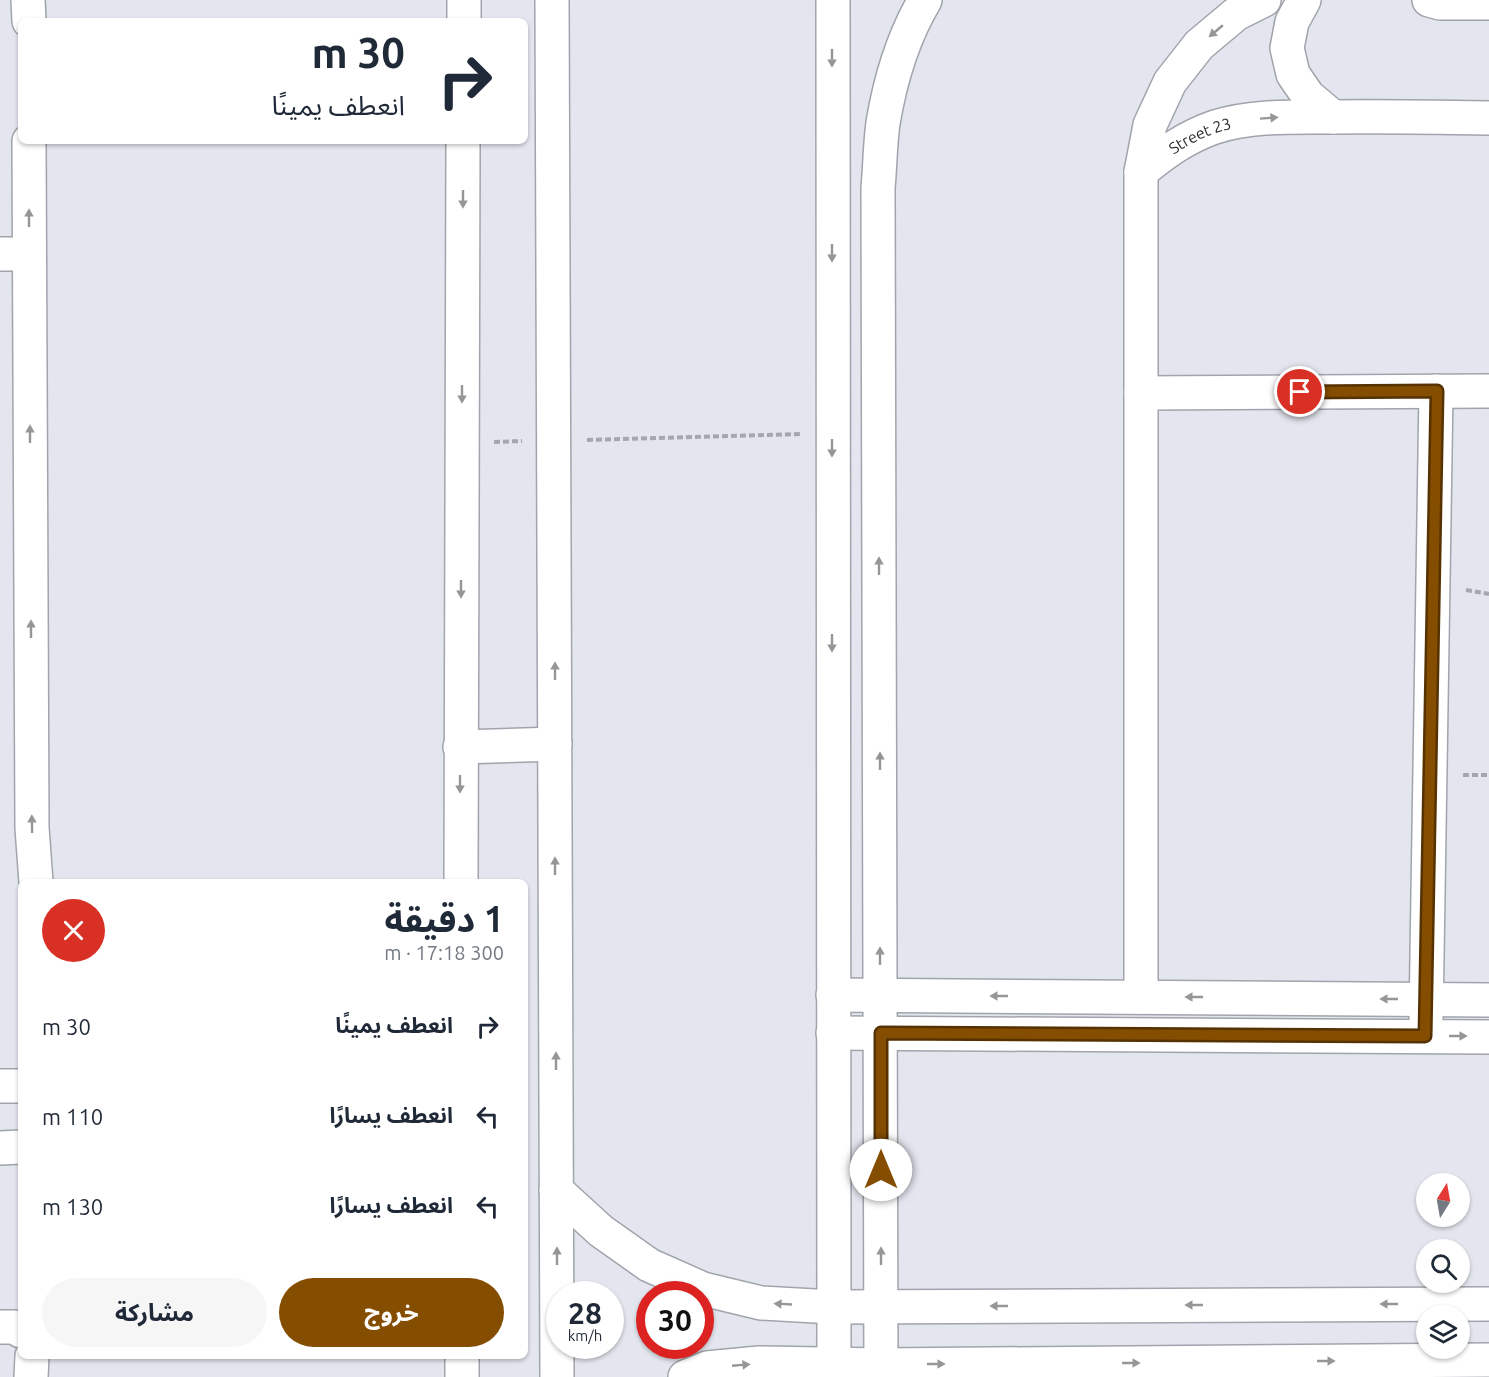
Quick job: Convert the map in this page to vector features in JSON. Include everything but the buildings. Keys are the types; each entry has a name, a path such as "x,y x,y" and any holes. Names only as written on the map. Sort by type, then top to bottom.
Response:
{"street":[{"path":"28,0 28,18"},
{"path":"464,0 464,18"},
{"path":"552,0 557,1377"},
{"path":"833,0 834,1371"},
{"path":"881,1371 878,188 883,124 895,71 915,17 925,0"},
{"name":"Street 23","path":"1141,172 1150,125 1170,82 1199,45 1236,14 1264,0"},
{"path":"1304,0 1292,22 1287,48 1293,74 1308,96 1333,117"},
{"path":"1430,0 1440,3 1489,3"},
{"path":"1422,117 1425,106 1432,99 1489,98"},
{"name":"Street 23","path":"1141,172 1163,153 1180,143 1216,127 1245,120 1333,117 1489,118"},
{"path":"29,144 15,254 32,828 36,879"},
{"path":"461,879 463,144"},
{"path":"1141,172 1141,997"},
{"path":"1425,1036 1437,391"},
{"path":"1141,393 1489,391"},
{"path":"460,747 555,744"},
{"path":"833,994 1489,1000"},
{"path":"832,1033 1489,1036"},
{"path":"0,1086 18,1086"},
{"path":"0,1148 18,1148"},
{"path":"556,1190 601,1230 649,1265 703,1289 761,1303 833,1307 1489,1304"},
{"path":"0,1327 18,1330"},
{"path":"32,1359 32,1377"},
{"path":"462,1359 462,1377"},
{"path":"685,1377 707,1368 759,1363 834,1371 881,1371 1489,1360"}],"path":[{"path":"462,442 832,433"}],"route":[{"path":"881,1170 881,1033 1425,1036 1437,391 1300,392"}]}
